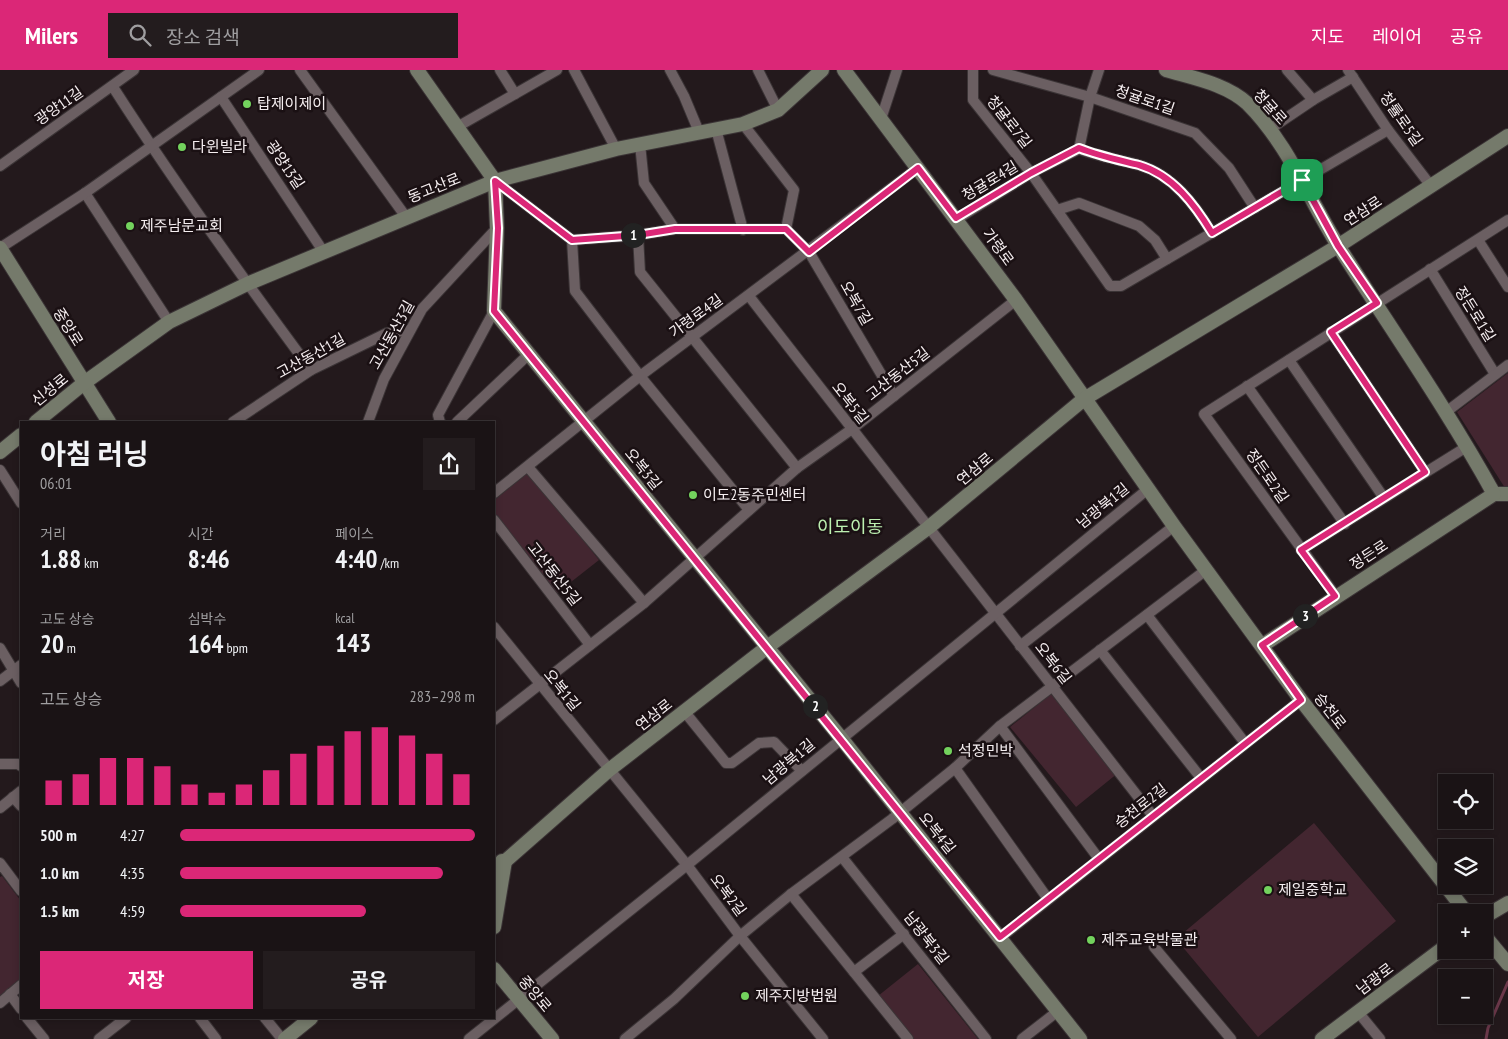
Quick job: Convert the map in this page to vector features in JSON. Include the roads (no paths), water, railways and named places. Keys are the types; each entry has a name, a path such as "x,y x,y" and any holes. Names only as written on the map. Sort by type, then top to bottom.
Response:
{"street":[{"name":"광양11길","path":"0,166 113,87 134,70"},
{"path":"0,248 85,193 259,70"},
{"path":"300,70 406,217"},
{"path":"417,70 495,181 572,240 638,235 675,229 786,229 794,190 743,124"},
{"path":"500,70 515,94"},
{"path":"457,127 557,70"},
{"path":"574,70 616,149"},
{"path":"670,70 684,96 699,132"},
{"path":"758,70 778,110"},
{"name":"동고산로","path":"84,383 169,322 323,250 495,181 616,149 743,124 778,110 822,70"},
{"name":"가령로","path":"844,70 1016,300 1084,399"},
{"path":"881,119 897,70"},
{"name":"청귤로7길","path":"972,70 973,100 1031,173 1110,286 1121,286 1302,180"},
{"name":"청귤로1길","path":"993,70 1090,97 1195,133 1229,168 1255,208"},
{"path":"1100,70 1090,97 1079,148 1103,158 1141,166 1166,179 1194,204 1212,233"},
{"name":"청귤로","path":"1166,70 1225,88 1247,103 1270,129 1302,180 1338,246"},
{"path":"1287,70 1313,100"},
{"path":"1270,129 1350,73"},
{"name":"청률로5길","path":"1350,73 1388,130 1431,186"},
{"path":"113,87 150,146 247,284 311,370"},
{"name":"광양13길","path":"221,97 323,250"},
{"path":"716,129 743,230"},
{"path":"1302,180 1388,130"},
{"name":"연삼로","path":"499,862 609,770 766,648 928,528 1084,399 1338,246 1508,136"},
{"path":"640,144 644,183 675,229"},
{"name":"청귤로4길","path":"956,218 1031,173 1079,148"},
{"name":"가령로4길","path":"495,492 640,376 809,252 918,168"},
{"path":"440,421 438,415 494,311 498,228 495,181"},
{"path":"85,193 169,322"},
{"path":"1057,210 1080,203 1140,226 1155,240 1167,259"},
{"path":"1377,303 1508,220"},
{"name":"고산동산3길","path":"368,421 384,379 422,308 498,228"},
{"name":"오복7길","path":"786,229 809,252 894,396"},
{"path":"638,235 640,272 797,468"},
{"path":"572,240 575,291 640,376 749,510"},
{"path":"1478,240 1508,287"},
{"path":"1338,246 1377,303 1468,446 1494,494 1508,494"},
{"name":"중앙로","path":"0,248 108,421"},
{"name":"정든로1길","path":"1430,270 1495,374"},
{"name":"오복5길","path":"748,296 928,528"},
{"name":"고산동산5길","path":"495,719 644,603 797,468 852,429 1016,300"},
{"name":"정든로2길","path":"1335,596 1204,414 1377,303"},
{"name":"오복3길","path":"494,311 530,353 766,648"},
{"name":"고산동산1길","path":"234,421 311,370 387,333 410,330"},
{"path":"1331,332 1425,472"},
{"path":"458,421 530,353"},
{"path":"1289,360 1384,498"},
{"path":"1446,412 1508,364"},
{"name":"신성로","path":"37,421 84,383"},
{"path":"1247,386 1345,524"},
{"name":"승천로","path":"1084,399 1301,700 1460,904"},
{"path":"1,449 20,435"},
{"path":"1301,550 1468,446"},
{"path":"528,467 644,603"},
{"path":"0,470 20,502"},
{"name":"남광북1길","path":"495,1017 687,865 1148,488"},
{"name":"정든로","path":"1262,645 1494,494"},
{"name":"고산동산5길","path":"495,521 590,645"},
{"path":"1020,646 1174,526"},
{"name":"오복6길","path":"928,528 1153,816"},
{"path":"625,1039 674,999 740,936 791,894 900,813 955,768 1000,726 1206,570"},
{"path":"1148,615 1245,743"},
{"name":"오복1길","path":"495,628 609,770"},
{"path":"0,648 18,668 0,681"},
{"name":"오복4길","path":"766,648 841,738 1080,1039"},
{"path":"1100,650 1201,778"},
{"name":"승천로2길","path":"1000,937 1301,700"},
{"path":"684,712 726,763 732,763 759,743 774,742 802,771"},
{"path":"1000,726 1098,860"},
{"path":"0,764 20,765"},
{"path":"955,768 1048,899"},
{"name":"오복2길","path":"609,770 687,865 740,936 823,1039"},
{"path":"0,808 17,794"},
{"name":"남광북3길","path":"842,857 986,1039"},
{"path":"495,914 499,862"},
{"path":"0,864 20,890"},
{"path":"791,894 908,1039"},
{"path":"1493,912 1508,903"},
{"path":"854,972 904,934"},
{"path":"1493,946 1508,964"},
{"path":"1154,947 1231,1039"},
{"name":"남광로","path":"1322,1039 1438,952"},
{"name":"중앙로","path":"495,970 552,1039"},
{"path":"0,1003 20,986"},
{"path":"10,994 20,1008"},
{"path":"1022,1039 1058,1011"},
{"path":"1358,1012 1380,1039"},
{"path":"29,1019 44,1039"},
{"path":"99,1039 125,1019"},
{"path":"201,1019 216,1039"},
{"path":"266,1019 283,1039 310,1019"},
{"name":"남광북1길","path":"469,1039 493,1019"}],"waterway":[{"path":"1486,1039 1488,1028 1508,982"}],"place":[{"name":"탑제이제이","path":"247,104"},
{"name":"다윈빌라","path":"182,147"},
{"name":"제주남문교회","path":"130,226"},
{"name":"이도2동주민센터","path":"693,495"},
{"name":"석정민박","path":"948,751"},
{"name":"제일중학교","path":"1268,890"},
{"name":"제주교육박물관","path":"1091,940"},
{"name":"제주지방법원","path":"745,996"}],"district":[{"name":"이도이동","path":"850,527"}]}
